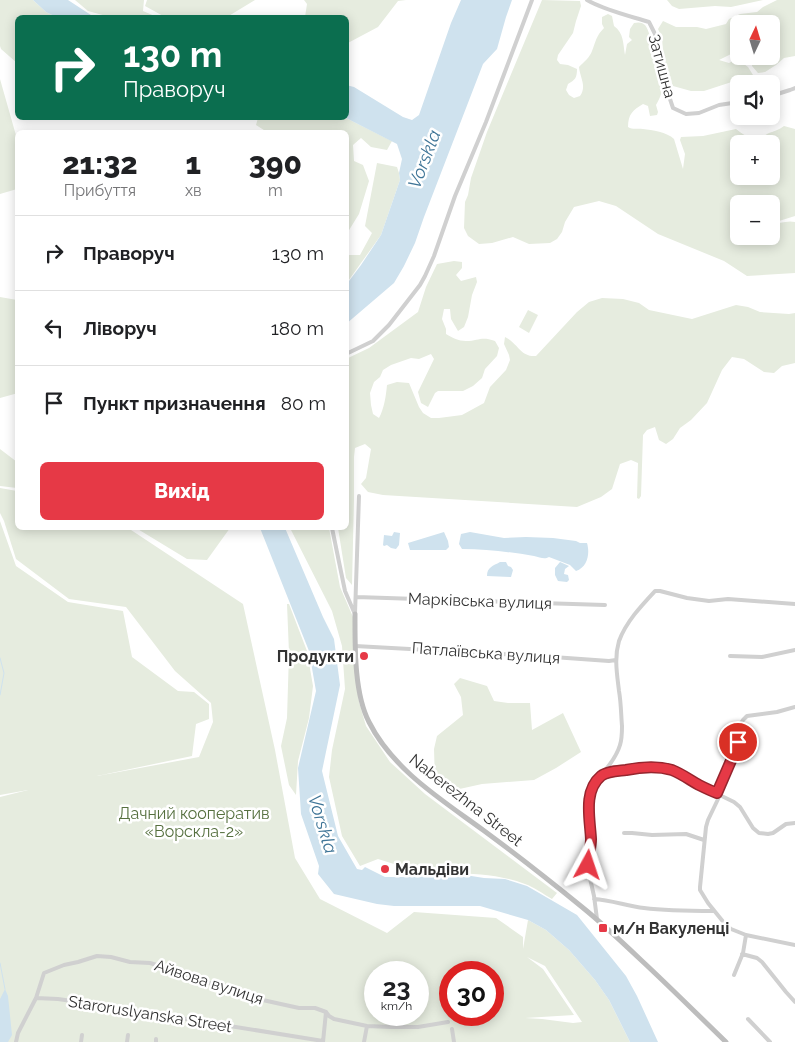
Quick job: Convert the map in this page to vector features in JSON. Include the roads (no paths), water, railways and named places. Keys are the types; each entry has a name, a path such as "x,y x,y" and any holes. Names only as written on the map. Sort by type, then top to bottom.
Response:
{"street":[{"path":"349,353 373,341 389,325 425,276 532,0"},
{"name":"Затишна","path":"587,0 627,16 649,22 655,34 662,75 673,108 686,114 730,103"},
{"path":"780,93 795,88"},
{"name":"Naberezhna Street","path":"359,496 355,614 355,646 359,688 368,721 384,748 426,787 597,919 726,1042"},
{"path":"332,530 345,592 355,614"},
{"path":"597,919 589,874 588,856 591,839 590,794 594,785 615,756 621,743 622,718 616,660 619,643 626,629 642,605 655,591 709,602 728,598 795,604"},
{"name":"Марківська вулиця","path":"356,597 605,605"},
{"name":"Патлаївська вулиця","path":"355,646 609,662 616,660"},
{"path":"730,656 762,657 795,650"},
{"path":"795,707 777,712 747,716 741,723 736,749 708,820 704,840 700,890 714,912 731,929 746,935 795,945"},
{"path":"600,777 610,772 635,768 664,768 674,771 734,802 740,807 752,828 759,833 773,833 786,824 795,823"},
{"path":"624,833 632,832 652,835 686,834 704,840"},
{"path":"594,900 606,900 643,908 714,912"},
{"path":"734,975 742,954 746,935"},
{"path":"742,954 757,958 762,962 795,1002"},
{"name":"Айвова вулиця","path":"16,1042 18,1033 36,998 44,973 64,965 97,956 111,957 130,962 150,963 209,983 227,987 258,999 299,1008 315,1008 326,1012 334,1020 364,1025"},
{"name":"Staroruslyanska Street","path":"36,998 93,1004 323,1042"},
{"path":"323,1042 326,1012"},
{"path":"748,1019 770,1042"},
{"path":"364,1042 367,1026"},
{"name":"Айвова вулиця","path":"367,1026 424,1026"},
{"path":"452,1029 454,1042"},
{"path":"81,1042 82,1035"},
{"path":"127,1042 128,1035"}],"water":[{"path":"33,0 68,0 91,15 52,15"},
{"name":"Vorskla","path":"461,0 512,0 497,49 483,64 415,243 404,266 394,283 349,321 349,281 381,235 400,180 399,173 402,159 397,144 349,120 349,86 403,117 412,120 419,115 451,23"},
{"name":"Vorskla","path":"261,530 286,530 334,639 340,685 322,771 338,836 357,869 362,870 365,867 385,877 465,875 505,879 527,886 577,915 626,976 658,1042 630,1042 609,1000 595,980 569,950 546,930 528,920 480,906 394,906 334,894 318,874 319,866 301,814 298,768 316,691 309,651"},
{"path":"394,532 400,533 399,545 396,549 387,545 384,546 384,535 392,536"},
{"path":"444,532 449,547 446,550 410,550 408,543"},
{"path":"470,532 504,538 553,538 587,543 588,555 586,563 576,571 570,565 549,557 462,549 459,544 461,534"},
{"path":"500,562 506,562 511,567 513,570 511,577 487,576 489,569"},
{"path":"560,562 569,566 565,569 564,574 568,575 569,580 567,582 558,581 555,575 555,568"},
{"path":"5,989 8,996 12,1035 8,1042 0,1042 0,999"}],"waterway":[{"path":"0,658 4,673 0,695"},
{"path":"0,963 5,989"}],"place":[{"name":"Продукти","path":"364,656"},
{"name":"Мальдіви","path":"385,869"},
{"name":"м/н Вакуленці","path":"603,928"}],"park label":[{"name":"Дачний кооператив «Ворскла-2»","path":"194,822"}]}
